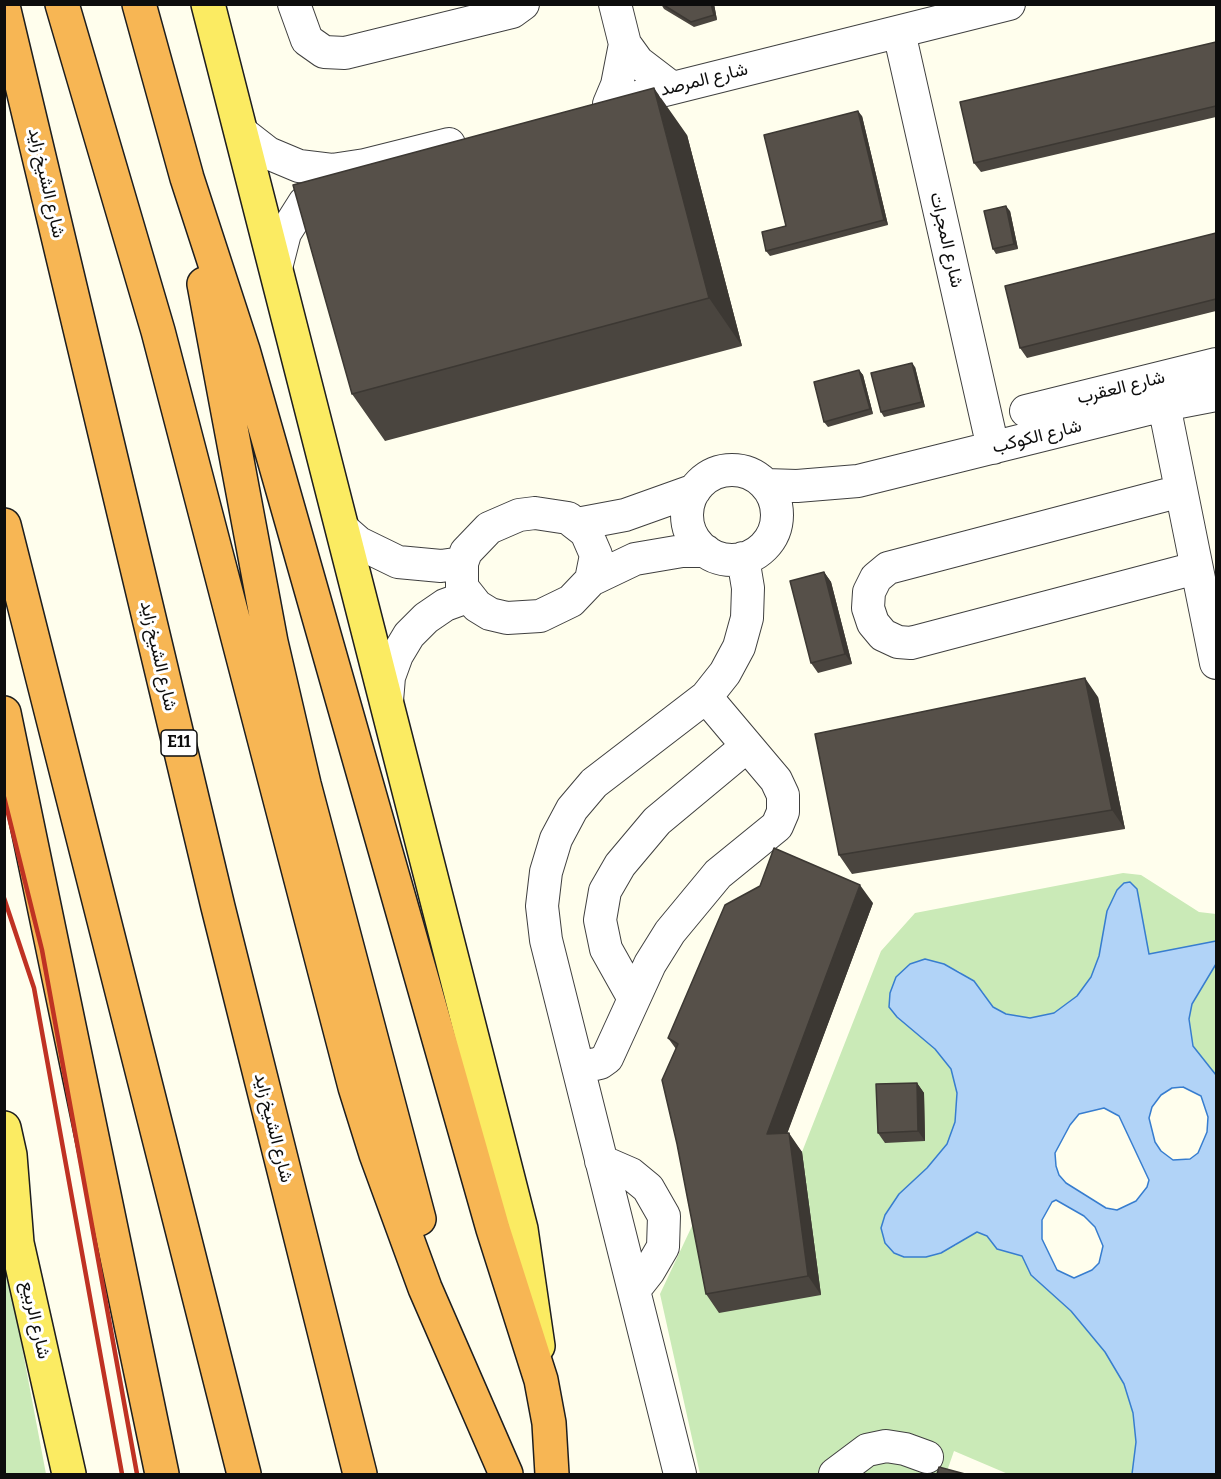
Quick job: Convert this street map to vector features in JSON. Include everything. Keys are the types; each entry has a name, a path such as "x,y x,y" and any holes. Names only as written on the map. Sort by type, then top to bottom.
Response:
{"highway":[{"path":"62,4 158,331 355,1087 399,1221 506,1474"},
{"path":"139,4 188,178 243,350 493,1229 541,1380 549,1423 552,1474"},
{"name":"شارع الشيخ زايد","path":"4,10 218,907 360,1474"},
{"path":"188,178 213,334 271,642 304,784 454,1351"},
{"path":"4,525 244,1474"},
{"path":"4,712 162,1474"}],"main road":[{"path":"208,4 521,1229 534,1304 541,1380"},
{"name":"شارع الربيع","path":"5,1133 11,1245 69,1474"}],"street":[{"path":"294,4 307,40 324,52 345,53 512,12 523,4"},
{"path":"615,4 625,44 638,62 672,88"},
{"name":"شارع المرصد","path":"625,44 617,85 598,107 1009,4"},
{"name":"شارع المجرات","path":"899,32 993,448"},
{"path":"241,132 268,153 298,166 332,170 365,165 481,136"},
{"path":"276,268 285,233 304,203 332,180 365,165"},
{"name":"شارع العقرب","path":"1026,411 1216,364"},
{"name":"شارع الكوكب","path":"766,485 797,486 858,481 1164,405 1216,395"},
{"path":"1164,405 1216,663"},
{"path":"577,524 625,515 694,490 704,480 729,470 742,471 766,485 773,496 776,522 765,545 743,558 724,559 706,551 698,544 688,523 687,512 694,490"},
{"name":"شارع الكوكب","path":"776,522 858,481"},
{"path":"1181,491 888,568 876,578 869,592 868,608 873,623 883,635 898,642 911,643 1196,568"},
{"path":"591,580 596,568 595,549 586,532 577,524 552,514 519,515 489,528 466,552 462,563 462,587 467,597 490,614 524,618 556,610 571,601 591,580 634,559 682,551 706,551"},
{"path":"343,529 369,549 398,562 441,566 462,563"},
{"path":"680,1474 546,940 542,906 546,872 556,839 573,809 594,783 706,697 725,673 742,637 747,618 748,588 743,558"},
{"path":"387,701 389,677 397,655 409,635 426,618 445,605 467,597"},
{"path":"578,1068 600,1063 607,1058 665,940 693,902 725,867 777,826 783,812 783,795 776,780 706,697"},
{"path":"634,999 606,949 600,920 605,891 620,865 657,821 746,747"},
{"path":"601,1161 622,1170 643,1184 655,1197 664,1216 663,1246 649,1271 634,1290"},
{"path":"835,1474 867,1450 886,1446 905,1449 927,1457"}],"green space":[{"path":"1123,873 1141,875 1199,912 1216,914 1216,941 1149,954 1137,889 1130,882 1124,883 1107,911 1099,956 1091,977 1077,996 1054,1013 1030,1018 1006,1014 993,1007 983,992 959,971 926,959 889,1007 897,1017 935,1049 951,1069 957,1093 955,1122 947,1144 927,1168 899,1194 955,1246 967,1236 977,1232 987,1236 997,1249 1022,1256 1031,1275 1071,1311 1105,1352 1124,1384 1133,1413 1136,1442 1132,1474 1008,1474 954,1451 946,1474 700,1474 660,1294 700,1209 802,1152 881,951 915,913"},
{"path":"1216,964 1216,1075 1193,1046 1189,1019 1192,1004"},
{"path":"5,1257 46,1474 5,1474"}],"water":[{"path":"1130,882 1137,889 1149,954 1216,941 1216,964 1192,1004 1189,1019 1193,1046 1216,1075 1216,1474 1132,1474 1136,1442 1133,1413 1124,1384 1105,1352 1071,1311 1031,1275 1022,1256 997,1249 987,1236 977,1232 941,1253 926,1257 904,1257 894,1253 885,1243 881,1228 885,1215 899,1194 927,1168 947,1144 955,1122 957,1093 951,1069 935,1049 897,1017 889,1007 890,993 896,977 910,964 925,959 944,964 974,981 993,1007 1006,1014 1030,1018 1054,1013 1077,996 1091,977 1099,956 1107,911 1117,890 1124,883","holes":["1183,1087 1201,1096 1208,1117 1207,1132 1198,1153 1190,1159 1173,1160 1161,1151 1155,1142 1149,1118 1152,1107 1161,1095 1172,1088","1104,1108 1119,1116 1149,1180 1147,1187 1136,1201 1117,1210 1106,1208 1066,1183 1059,1175 1055,1153 1070,1125 1079,1114","1056,1200 1084,1216 1095,1227 1103,1246 1099,1263 1092,1270 1074,1278 1057,1270 1042,1239 1042,1220 1052,1202"]}],"building":[{"path":"662,4 711,4 714,15 691,22"},
{"path":"1216,42 1216,106 974,163 960,102"},
{"path":"654,88 709,298 352,394 293,185"},
{"path":"858,111 884,220 766,251 762,232 786,226 764,135"},
{"path":"1006,206 1014,244 993,249 984,211"},
{"path":"1216,233 1216,299 1020,348 1005,286"},
{"path":"912,363 922,402 881,412 871,373"},
{"path":"859,370 870,409 824,422 814,382"},
{"path":"824,572 845,654 811,663 790,581"},
{"path":"1085,678 1112,810 839,855 815,734"},
{"path":"774,848 860,885 767,1134 789,1133 808,1276 706,1294 677,1144 662,1080 678,1044 668,1038 725,905 760,886"},
{"path":"917,1083 918,1131 878,1133 876,1084"},
{"path":"939,1467 965,1474 937,1474"}],"railway":[{"path":"4,797 42,950 137,1474"},
{"path":"4,898 34,988 122,1474"}]}
